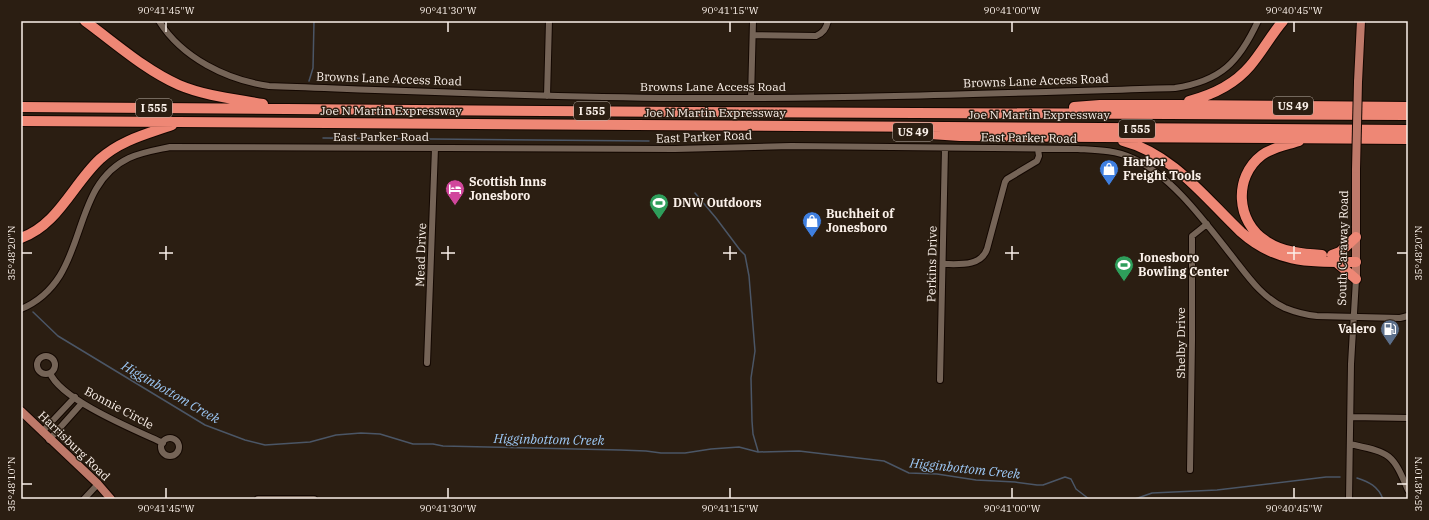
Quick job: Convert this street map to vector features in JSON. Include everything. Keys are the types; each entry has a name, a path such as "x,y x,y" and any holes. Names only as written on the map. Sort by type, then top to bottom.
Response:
{"highway":[{"path":"85,21 143,64 164,78 180,85 195,91 212,95 288,108"},
{"path":"1178,104 1214,93 1234,81 1250,66 1283,21"},
{"name":"US 49","path":"1022,113 1100,105 1178,104 1408,107"},
{"name":"Joe N Martin Expressway","path":"21,107 1408,115"},
{"name":"Joe N Martin Expressway","path":"21,121 1408,130"},
{"path":"21,238 38,230 52,217 91,168 106,154 128,140 178,122"},
{"name":"US 49","path":"866,127 939,135 1408,139"},
{"path":"1107,137 1135,144 1169,162 1250,241 1265,249 1290,259 1308,261 1356,259"},
{"path":"1310,138 1275,148 1256,160 1245,178 1242,191 1242,206 1245,217 1257,235 1267,242 1294,252 1334,259 1356,279"},
{"path":"1334,259 1356,237"}],"main road":[{"name":"South Caraway Road","path":"1356,279 1356,169 1361,21"},
{"name":"Harrisburg Road","path":"21,411 49,440 98,484 111,499"}],"street":[{"name":"Browns Lane Access Road","path":"159,21 174,40 197,59 229,76 254,84 269,86 547,96 751,98 810,98 1175,88 1204,81 1214,76 1232,63 1248,43 1258,21"},
{"path":"547,96 549,21"},
{"path":"751,98 753,21"},
{"path":"753,36 816,36 823,32 828,21"},
{"name":"East Parker Road","path":"21,309 44,295 65,269 88,203 97,187 113,169 128,159 147,151 170,147 675,149 761,146 1097,150 1111,152 1132,158 1167,180 1207,224 1262,293 1284,308 1317,316 1400,318 1408,316"},
{"name":"Mead Drive","path":"427,363 436,148"},
{"name":"Perkins Drive","path":"940,380 945,148"},
{"path":"943,264 970,263 982,257 987,249 1007,179 1037,161 1039,156 1038,149"},
{"name":"Shelby Drive","path":"1190,470 1192,236 1207,224"},
{"name":"South Caraway Road","path":"1349,499 1353,317 1356,279"},
{"name":"Bonnie Circle","path":"50,373 54,380 82,403 162,443"},
{"path":"42,432 75,397"},
{"path":"49,440 82,403"},
{"path":"1351,417 1408,418"},
{"path":"1350,444 1378,450 1388,455 1398,468 1408,490"},
{"path":"84,499 98,484"},
{"path":"258,499 314,499"}],"waterway":[{"path":"309,81 313,68 314,21"},
{"path":"323,138 649,141"},
{"path":"695,193 745,255 749,276 755,351 751,378 752,421 753,434 758,451"},
{"name":"Higginbottom Creek","path":"33,312 58,336 205,425 245,440 265,445 310,442 336,435 361,433 380,434 413,444 433,444 443,446 620,450 661,453 685,453 739,447 758,452 799,451 884,461 909,473 937,474 976,480 1043,485 1065,477 1071,479 1076,489 1089,499"},
{"name":"Higginbottom Creek","path":"1135,499 1152,493 1217,490 1326,477 1340,477"},
{"name":"Higginbottom Creek","path":"1357,478 1373,485 1379,491 1383,499"}],"place":[{"name":"Harbor Freight Tools","path":"1109,186"},
{"name":"Scottish Inns Jonesboro","path":"455,206"},
{"name":"DNW Outdoors","path":"659,220"},
{"name":"Buchheit of Jonesboro","path":"812,238"},
{"name":"Jonesboro Bowling Center","path":"1124,282"},
{"name":"Valero","path":"1390,346"}]}
